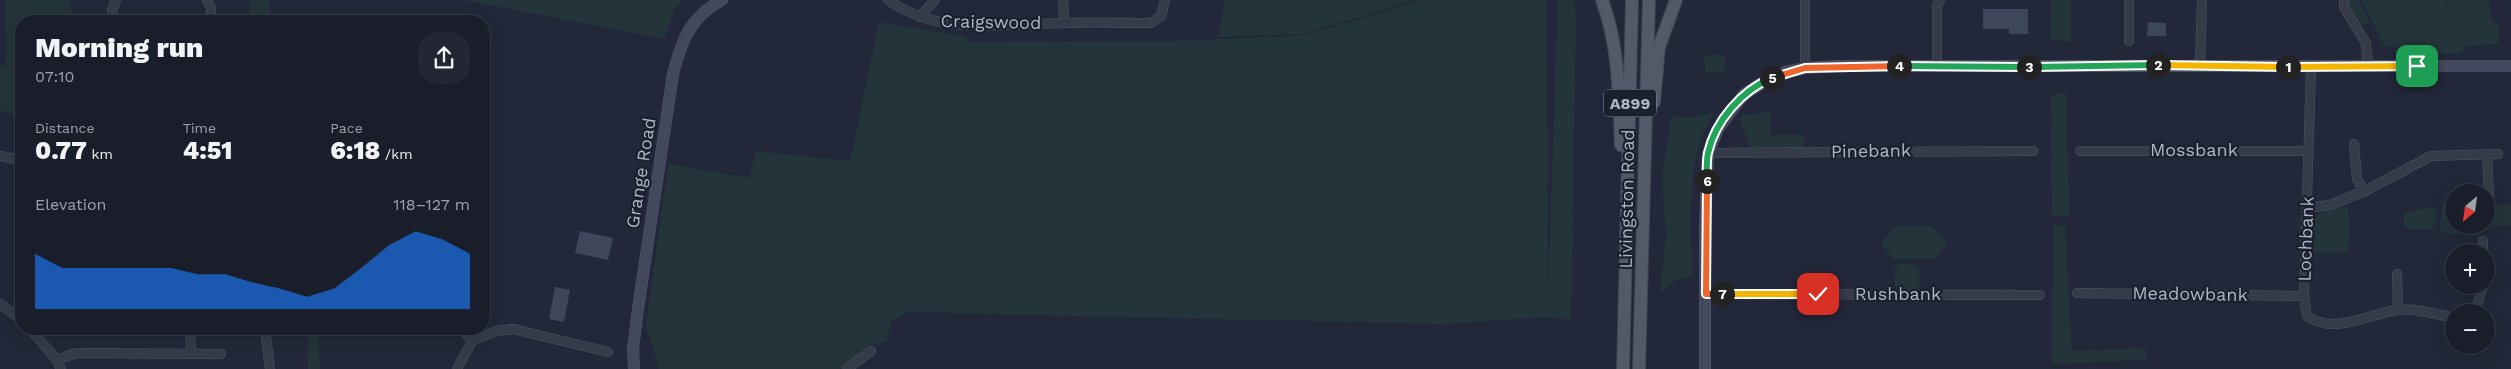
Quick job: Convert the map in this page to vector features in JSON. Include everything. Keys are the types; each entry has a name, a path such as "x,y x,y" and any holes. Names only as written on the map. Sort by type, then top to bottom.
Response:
{"main road":[{"name":"A899","path":"1602,0 1609,20 1615,53 1628,207"},
{"name":"Livingston Road","path":"1623,369 1632,0"},
{"name":"Livingston Road","path":"1639,369 1649,0"},
{"name":"A899","path":"1645,188 1659,47 1676,0"}],"street":[{"path":"113,15 112,10 116,0"},
{"path":"207,0 211,8 211,15"},
{"name":"Grange Road","path":"634,369 633,349 638,309 680,47 690,28 705,9 722,0"},
{"name":"Craigswood","path":"888,0 920,17 950,24 967,25 1151,23 1161,16 1165,0"},
{"name":"Craigswood","path":"920,17 935,0"},
{"name":"Craigswood","path":"1063,0 1064,23"},
{"path":"1805,0 1805,68"},
{"path":"1937,66 1937,6 1940,0"},
{"path":"2129,0 2129,41"},
{"path":"2200,66 2202,0"},
{"path":"2344,0 2344,7 2366,43 2368,66"},
{"path":"1705,369 1708,154 1718,129 1744,94 1767,80 1805,68 1838,66 2511,66"},
{"name":"Lochbank","path":"2311,67 2304,296 2307,316 2314,321 2341,324 2398,310 2445,317"},
{"path":"2354,144 2358,179 2365,191"},
{"name":"Pinebank","path":"1708,154 2033,151"},
{"name":"Mossbank","path":"2080,151 2307,151"},
{"path":"2487,154 2488,184"},
{"path":"2307,208 2330,205 2365,191 2431,156 2498,154"},
{"path":"0,156 15,159"},
{"path":"2398,274 2398,310"},
{"name":"Meadowbank","path":"2077,293 2304,296"},
{"name":"Rushbank","path":"1706,294 2033,298"},
{"path":"0,304 15,315"},
{"path":"490,334 496,331 513,330 608,352"},
{"path":"35,335 59,365 76,353 221,354"},
{"path":"190,335 191,353"},
{"path":"266,335 270,369"},
{"path":"467,335 472,341"},
{"path":"457,369 472,341 486,335"},
{"path":"848,369 871,352"}],"shaded area":[{"path":"5,0 70,0 72,15 15,15 15,115 0,111 0,66 6,65"},
{"path":"249,0 269,0 270,15 249,15"},
{"path":"463,0 683,0 675,9 664,39"},
{"path":"1224,0 1415,0 1305,34 1219,37"},
{"path":"1421,0 1547,0 1548,292 1558,0 1574,0 1576,19 1571,320 1547,317 1445,324 907,312 891,322 887,341 868,346 840,369 659,369 646,325 668,164 749,178 756,151 850,161 879,22 967,37 966,41 970,42 1174,41 1306,35"},
{"path":"2051,0 2071,0 2071,42 2050,39"},
{"path":"2348,0 2359,0 2370,24 2362,25 2348,5"},
{"path":"2361,0 2445,0 2448,3 2449,0 2489,0 2491,20 2498,23 2499,44 2465,46 2462,53 2415,54 2414,47 2384,46"},
{"path":"1724,54 1725,71 1705,73 1704,56"},
{"path":"2066,92 2069,217 2052,215 2051,95"},
{"path":"1771,112 1770,135 1804,135 1803,148 1751,150 1739,118 1744,115"},
{"path":"1714,113 1704,130 1694,170 1691,213 1692,276 1676,280 1660,293 1666,236 1662,179 1671,116 1687,118"},
{"path":"2445,202 2445,234 2440,229 2442,205"},
{"path":"2511,204 2511,226 2495,226 2495,205"},
{"path":"2348,206 2349,252 2311,253 2313,221 2319,213"},
{"path":"2431,206 2437,210 2436,224 2429,230 2408,229 2404,225 2404,214"},
{"path":"1895,226 1931,226 1948,242 1934,259 1893,259 1881,243"},
{"path":"2053,226 2065,226 2072,351 2146,348 2146,360 2052,364"},
{"path":"1903,263 1912,264 1919,269 1920,285 1916,290 1900,290 1895,285 1895,267"},
{"path":"307,335 318,335 320,369 308,369"}],"building":[{"path":"1983,9 2028,9 2028,34 2009,34 2009,29 1983,29"},
{"path":"2148,22 2166,23 2166,36 2147,36"},
{"path":"580,231 613,238 608,260 575,253"},
{"path":"555,287 570,290 564,322 549,319"}],"route":[{"path":"1818,294 1706,294 1705,225 1708,154 1718,129 1744,94 1752,88 1785,72 1805,68 1838,66 2417,66"}]}
